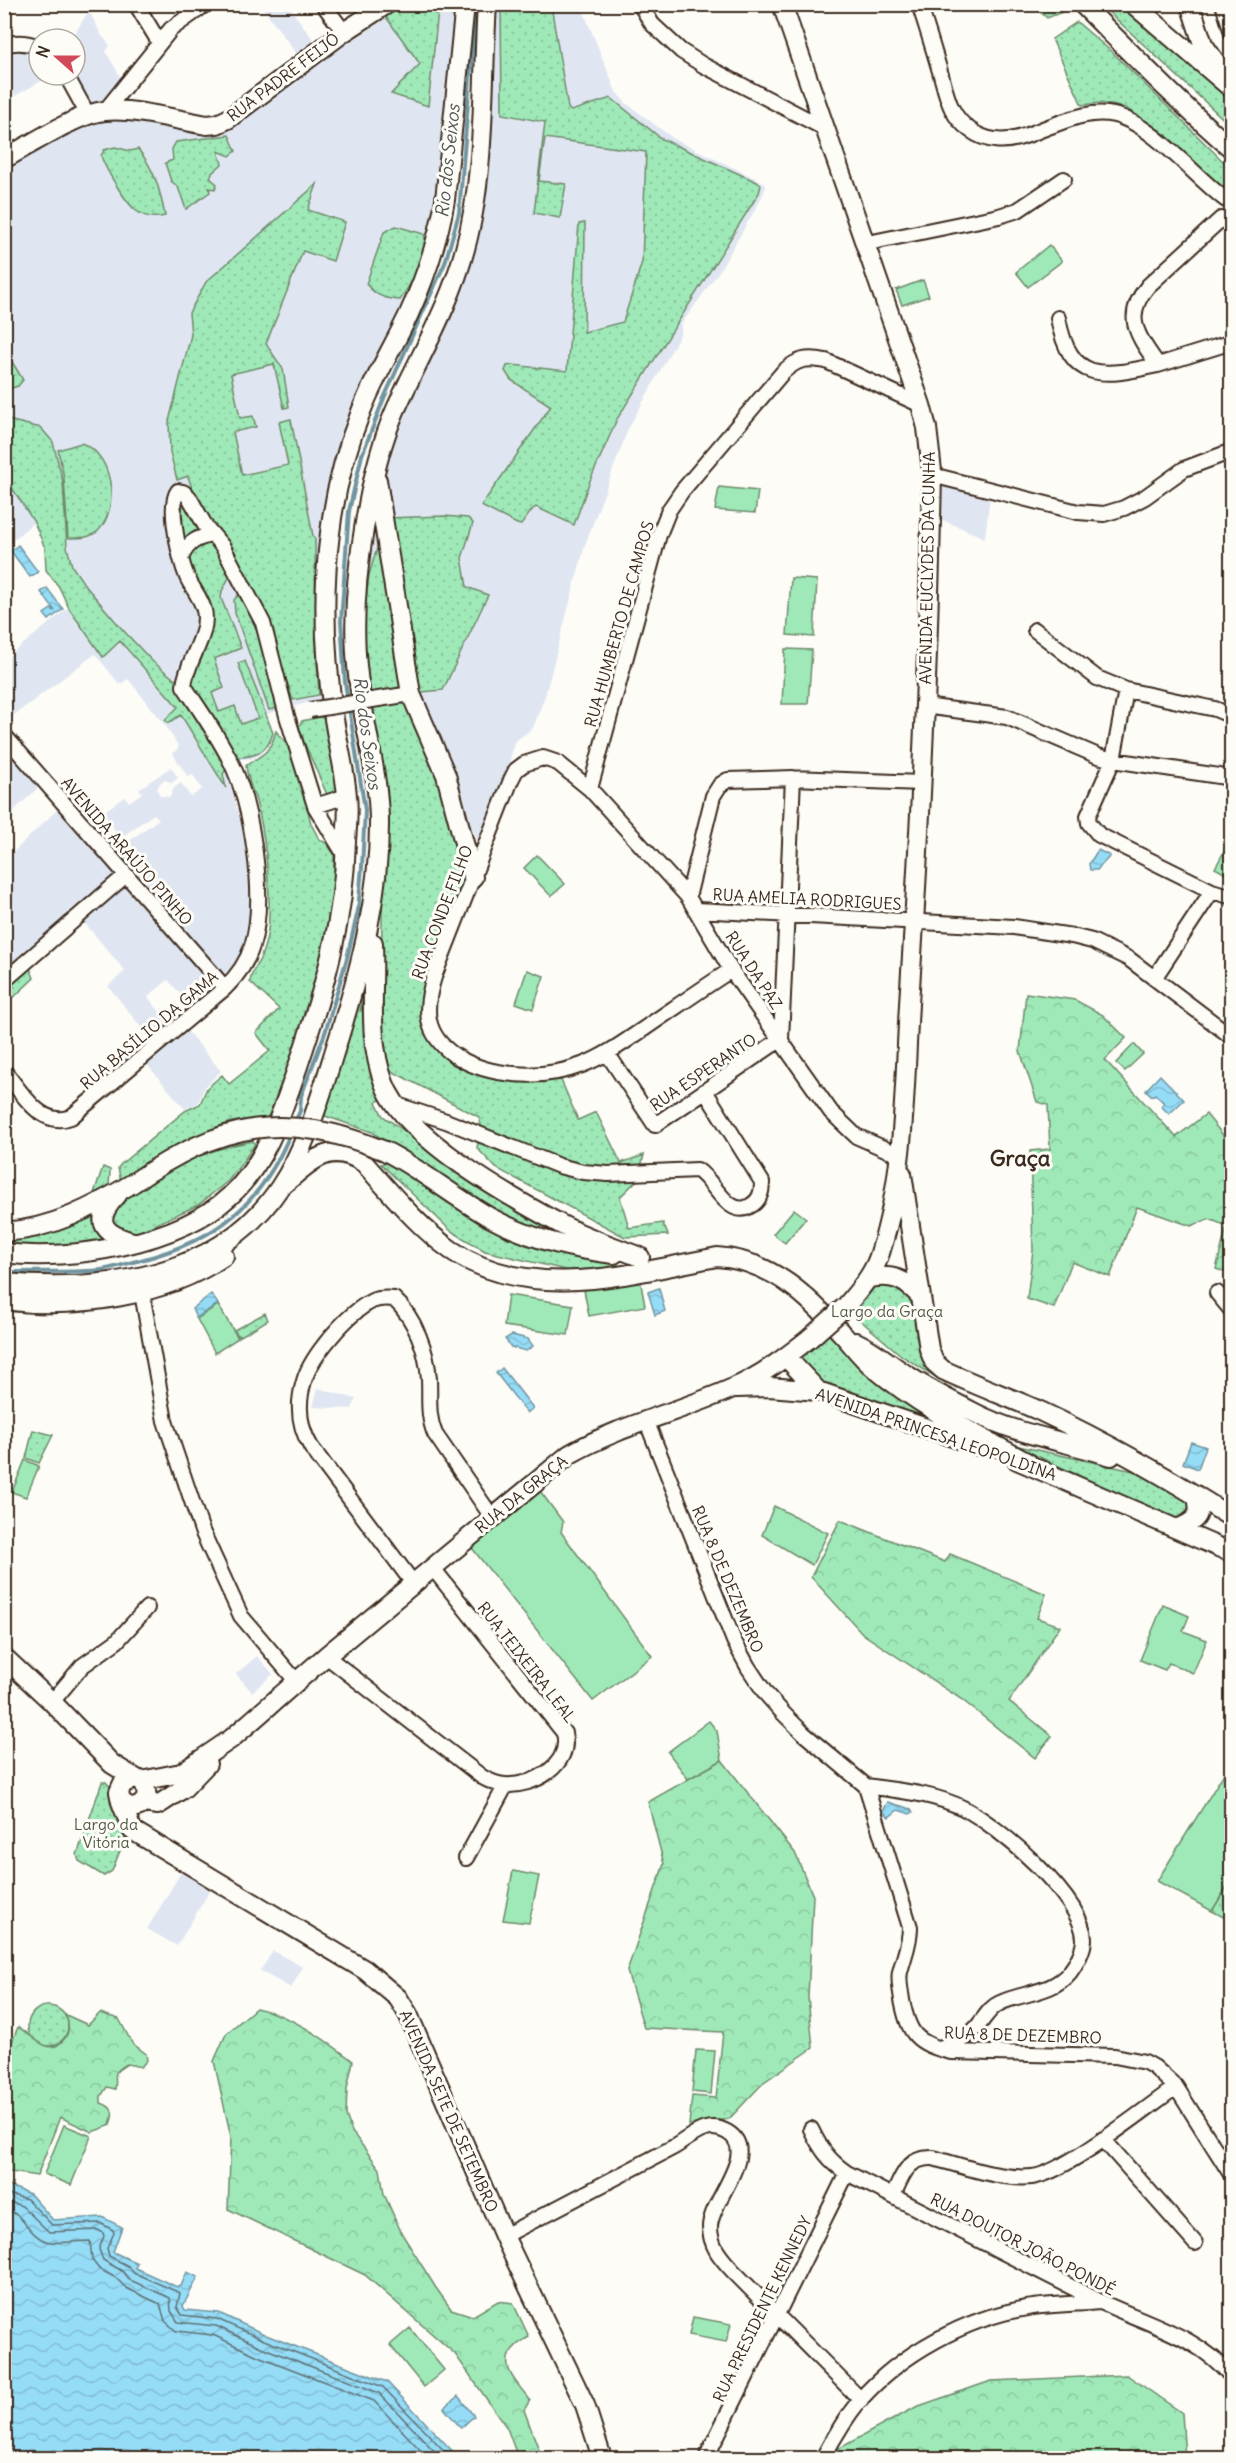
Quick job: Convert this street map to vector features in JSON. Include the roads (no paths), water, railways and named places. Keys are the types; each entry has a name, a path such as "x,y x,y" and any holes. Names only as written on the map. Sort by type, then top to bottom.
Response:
{"main road":[{"name":"RUA PADRE FEIJÓ","path":"96,113 130,112 207,125 217,124 228,119 344,32 387,4"},
{"path":"4,1253 43,1255 72,1253 134,1243 167,1234 211,1211 245,1181 267,1147 290,1090 328,973 342,904 346,857 347,796 327,658 326,586 331,524 350,440 363,406 420,288 440,231 465,4"},
{"path":"4,1283 33,1286 140,1284 204,1269 230,1252 260,1225 311,1121 363,957 372,916 379,850 379,816 372,750 358,676 355,610 368,505 375,472 395,412 442,313 465,249 478,182 487,4"},
{"name":"AVENIDA EUCLYDES DA CUNHA","path":"782,4 863,244 921,405 929,439 932,475 921,783 899,1155"},
{"path":"1082,4 1194,116 1232,149"},
{"path":"1133,4 1232,88"},
{"path":"1190,4 1203,44 1232,88"},
{"path":"4,159 96,113"},
{"path":"375,472 411,694 446,776 474,877"},
{"path":"360,562 385,565 393,574"},
{"path":"464,842 475,851 484,848"},
{"path":"372,916 374,1044 385,1086 408,1121 498,1187 565,1226 640,1257"},
{"path":"4,1232 35,1228 59,1221 128,1186 168,1159 219,1137 271,1127 316,1128 385,1151 409,1163 490,1217 520,1233 551,1244 578,1250 640,1257 717,1257 745,1261 774,1273 801,1293 872,1367 927,1406 1028,1463"},
{"path":"4,1300 61,1303 95,1300 140,1284 197,1259 240,1231 281,1186 313,1161 329,1153 341,1152 354,1156 364,1163 429,1232 451,1250 496,1272 554,1281 631,1273 717,1257"},
{"path":"870,1278 885,1238 899,1155"},
{"path":"899,1155 920,1296 929,1349 934,1362 943,1370 1039,1411 1230,1511"},
{"path":"128,1186 108,1204 102,1220 109,1233 134,1243"},
{"path":"870,1278 887,1275 899,1278 909,1284 920,1296"},
{"name":"RUA DA GRAÇA","path":"142,1804 158,1805 184,1788 231,1739 326,1656 570,1454 599,1438 733,1388 786,1357 846,1306 870,1278"},
{"path":"845,1337 869,1348 936,1393 994,1422 1144,1467"},
{"path":"786,1357 818,1391"},
{"name":"AVENIDA PRINCESA LEOPOLDINA","path":"733,1388 769,1387 818,1391 1028,1463 1232,1553"},
{"path":"1177,1529 1193,1521 1198,1515 1199,1505 1196,1495"},
{"path":"4,1657 52,1702 112,1764 139,1780 148,1793 142,1804 152,1843"},
{"name":"RUA DA GRAÇA","path":"139,1780 181,1773 231,1739"},
{"name":"AVENIDA SETE DE SETEMBRO","path":"112,1764 120,1797 132,1830 365,1970 398,1998 413,2023 504,2236 585,2405 602,2458"},
{"path":"139,1780 131,1779 123,1783 120,1797 128,1807 142,1804"}],"street":[{"path":"136,4 159,42"},
{"path":"75,87 96,113 171,29 206,4"},
{"path":"323,4 344,32"},
{"path":"640,4 652,24 681,51 703,65 824,128"},
{"path":"920,4 952,110 965,126 995,141 1015,139 1076,116 1100,112 1118,116 1136,124 1163,145 1206,186 1225,210 1137,298 1134,325 1138,336 1158,364"},
{"path":"1222,4 1232,33"},
{"path":"4,45 14,42 27,44"},
{"path":"863,244 1018,210 1064,179"},
{"path":"1058,318 1065,348 1076,362 1091,371 1108,374 1158,364 1232,342"},
{"name":"RUA HUMBERTO DE CAMPOS","path":"590,789 659,535 669,510 682,491 775,381 793,363 811,358 826,361 921,405"},
{"path":"932,475 1078,512 1104,514 1124,508 1145,497 1184,469 1232,451"},
{"name":"RUA BASÍLIO DA GAMA","path":"4,1071 45,1117 62,1121 71,1117 225,988 238,975 253,945 257,924 255,851 242,793 230,761 184,686 185,673 204,627 205,612 187,576 182,556 173,508 173,497 178,491 189,497 207,533"},
{"path":"182,556 189,544 207,533 236,569 263,624 287,716 315,806 346,857"},
{"path":"1035,630 1097,678 1126,690 1215,709 1232,716"},
{"path":"1126,690 1113,760 1088,816 1089,823 1093,830 1212,891 1232,897"},
{"path":"287,716 310,710 411,694"},
{"path":"924,705 1007,717 1098,756 1113,760 1232,778"},
{"name":"AVENIDA ARAÚJO PINHO","path":"4,735 225,988"},
{"name":"RUA CONDE FILHO","path":"590,789 550,759 534,759 516,770 429,992 427,1008 435,1037 444,1048 459,1058 505,1074 554,1072 580,1066 607,1053 731,970"},
{"path":"688,897 713,796 720,785 728,780 793,778 921,783"},
{"path":"781,1039 793,778"},
{"name":"RUA DA PAZ","path":"590,789 688,897 731,970 842,1125 856,1136 899,1155"},
{"path":"315,806 347,796"},
{"path":"4,981 126,875"},
{"path":"1155,977 1212,891"},
{"name":"RUA AMELIA RODRIGUES","path":"697,910 787,913 1014,927 1072,936 1109,949 1155,977 1232,1037"},
{"name":"RUA ESPERANTO","path":"607,1053 655,1125 781,1039"},
{"path":"395,1104 446,1121 559,1166 583,1172 608,1174 697,1170 706,1175 726,1202 733,1207 741,1209 750,1207 757,1201 762,1191 762,1182 705,1090"},
{"path":"140,1284 165,1421 202,1531 241,1616 297,1682"},
{"path":"1217,1293 1232,1311"},
{"path":"413,1583 311,1447 303,1434 300,1414 304,1381 311,1364 342,1326 372,1301 385,1298 394,1299 414,1327 427,1360 430,1422 435,1434 492,1517"},
{"name":"RUA 8 DE DEZEMBRO","path":"646,1420 734,1641 748,1668 766,1694 803,1733 866,1786 910,1927 910,1941 900,1971 900,1982 906,2019 918,2040 951,2052 1115,2055 1132,2058 1154,2067 1176,2087 1232,2176"},
{"name":"RUA TEIXEIRA LEAL","path":"432,1568 564,1733 567,1744 557,1765 547,1773 521,1783 506,1785"},
{"path":"52,1702 82,1666 117,1641 147,1608"},
{"path":"326,1656 482,1777 506,1785 466,1858"},
{"path":"866,1786 937,1797 985,1820 1023,1851 1039,1868 1075,1912 1081,1925 1084,1941 1080,1954 1070,1972 1057,1984 998,2004 962,2040 937,2048"},
{"path":"980,2024 978,2034 980,2041 995,2053"},
{"path":"893,2196 906,2170 913,2161 922,2158 933,2158 1006,2177 1034,2177 1050,2173 1176,2087"},
{"path":"504,2236 674,2147 697,2131 709,2127 729,2133 737,2141 740,2151 733,2174 715,2209 710,2226 712,2244 719,2256 861,2400"},
{"name":"RUA DOUTOR JOÃO PONDÉ","path":"811,2129 824,2154 833,2164 847,2173 1102,2302 1185,2340 1210,2356 1232,2378"},
{"path":"1103,2139 1195,2243"},
{"name":"RUA PRESIDENTE KENNEDY","path":"706,2458 847,2173"},
{"path":"823,2458 861,2400 883,2378 907,2360 965,2326 1028,2308 1102,2302"}],"water":[{"path":"18,545 38,572 30,577 11,551"},
{"path":"47,588 63,609 49,620 44,614 51,609 55,611 41,592"},
{"path":"1098,850 1110,856 1097,870 1090,870 1089,864"},
{"path":"124,1046 132,1057 117,1070 109,1060"},
{"path":"1160,1075 1184,1100 1169,1114 1161,1106 1164,1103 1155,1094 1152,1096 1146,1090"},
{"path":"659,1288 665,1311 655,1315 648,1292"},
{"path":"211,1294 218,1304 196,1318 192,1309"},
{"path":"512,1335 528,1339 533,1346 526,1351 511,1347 505,1339"},
{"path":"502,1368 533,1408 527,1413 496,1373"},
{"path":"1191,1442 1206,1447 1198,1469 1183,1463"},
{"path":"888,1802 911,1809 913,1812 910,1814 898,1810 889,1817 883,1811"},
{"path":"9,2186 30,2194 53,2220 102,2217 122,2227 113,2252 137,2263 135,2268 177,2287 181,2286 187,2272 198,2277 183,2306 185,2310 219,2313 266,2335 387,2382 459,2458 5,2458 4,2187"},
{"path":"458,2396 474,2416 461,2428 444,2408"}],"waterway":[{"name":"Rio dos Seixos","path":"295,1122 300,1111 301,1096 325,1033 347,958 358,911 362,867 365,810 345,682 341,621 349,511 362,455 384,398 445,263 459,213 476,4"},
{"name":"Rio dos Seixos","path":"4,1270 14,1272 101,1270 168,1252 192,1242 233,1216 250,1199 266,1180 291,1132"}],"district":[{"name":"Graça","path":"1020,1158"}],"park label":[{"name":"Largo da Graça","path":"887,1311"},
{"name":"Largo da Vitória","path":"106,1833"}]}
